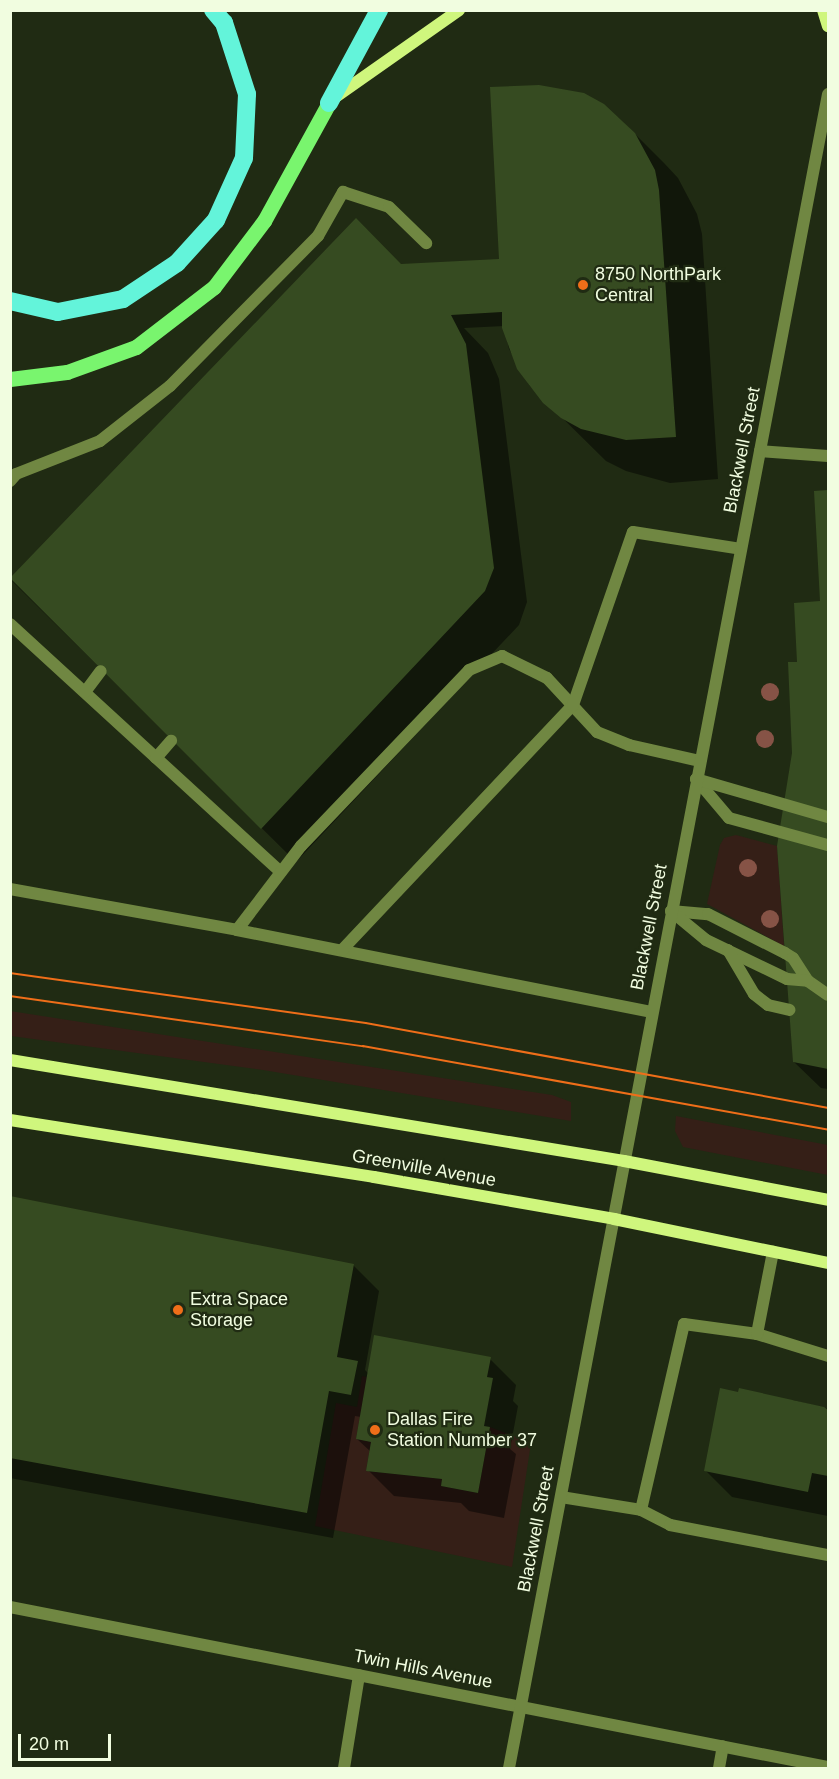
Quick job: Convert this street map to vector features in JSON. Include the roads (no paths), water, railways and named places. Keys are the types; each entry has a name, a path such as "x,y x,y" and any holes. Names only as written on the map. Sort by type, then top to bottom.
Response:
{"highway":[{"path":"10,301 58,312 123,299 177,263 216,220 244,158 247,94 224,23 213,10"},
{"path":"329,103 379,10"}],"main road":[{"path":"10,379 67,372 136,347 214,287 264,221 329,103 459,10"},
{"path":"823,10 828,26"},
{"path":"10,1060 624,1161 828,1200"},
{"name":"Greenville Avenue","path":"10,1120 614,1219 828,1263"}],"street":[{"name":"Blackwell Street","path":"508,1768 614,1219 670,910 828,94"},
{"path":"10,481 16,474 100,441 170,386 318,236 343,192 389,207 426,243"},
{"path":"760,451 828,456"},
{"path":"342,950 573,705 633,531 741,549"},
{"path":"10,624 281,872"},
{"path":"237,930 281,872 469,670 502,656 547,678 597,732 629,745 700,761"},
{"path":"85,692 101,671"},
{"path":"156,758 171,741"},
{"path":"696,779 828,817"},
{"path":"696,779 729,818 828,845"},
{"path":"10,889 237,930 651,1011"},
{"path":"670,910 706,940 787,979 808,981"},
{"path":"670,910 708,914 784,953 793,958 808,981 828,995"},
{"path":"728,950 754,994 768,1005 789,1010"},
{"path":"757,1334 773,1252"},
{"path":"641,1510 684,1324 757,1334 828,1356"},
{"path":"561,1497 641,1510 670,1525 828,1555"},
{"name":"Twin Hills Avenue","path":"10,1607 828,1767"},
{"path":"344,1768 359,1675"},
{"path":"719,1768 723,1746"}],"tram line":[{"path":"10,973 366,1023 828,1108"},
{"path":"10,996 363,1046 828,1130"}],"place":[{"name":"8750 NorthPark Central","path":"583,285"},
{"name":"Extra Space Storage","path":"178,1310"},
{"name":"Dallas Fire Station Number 37","path":"375,1430"}]}
